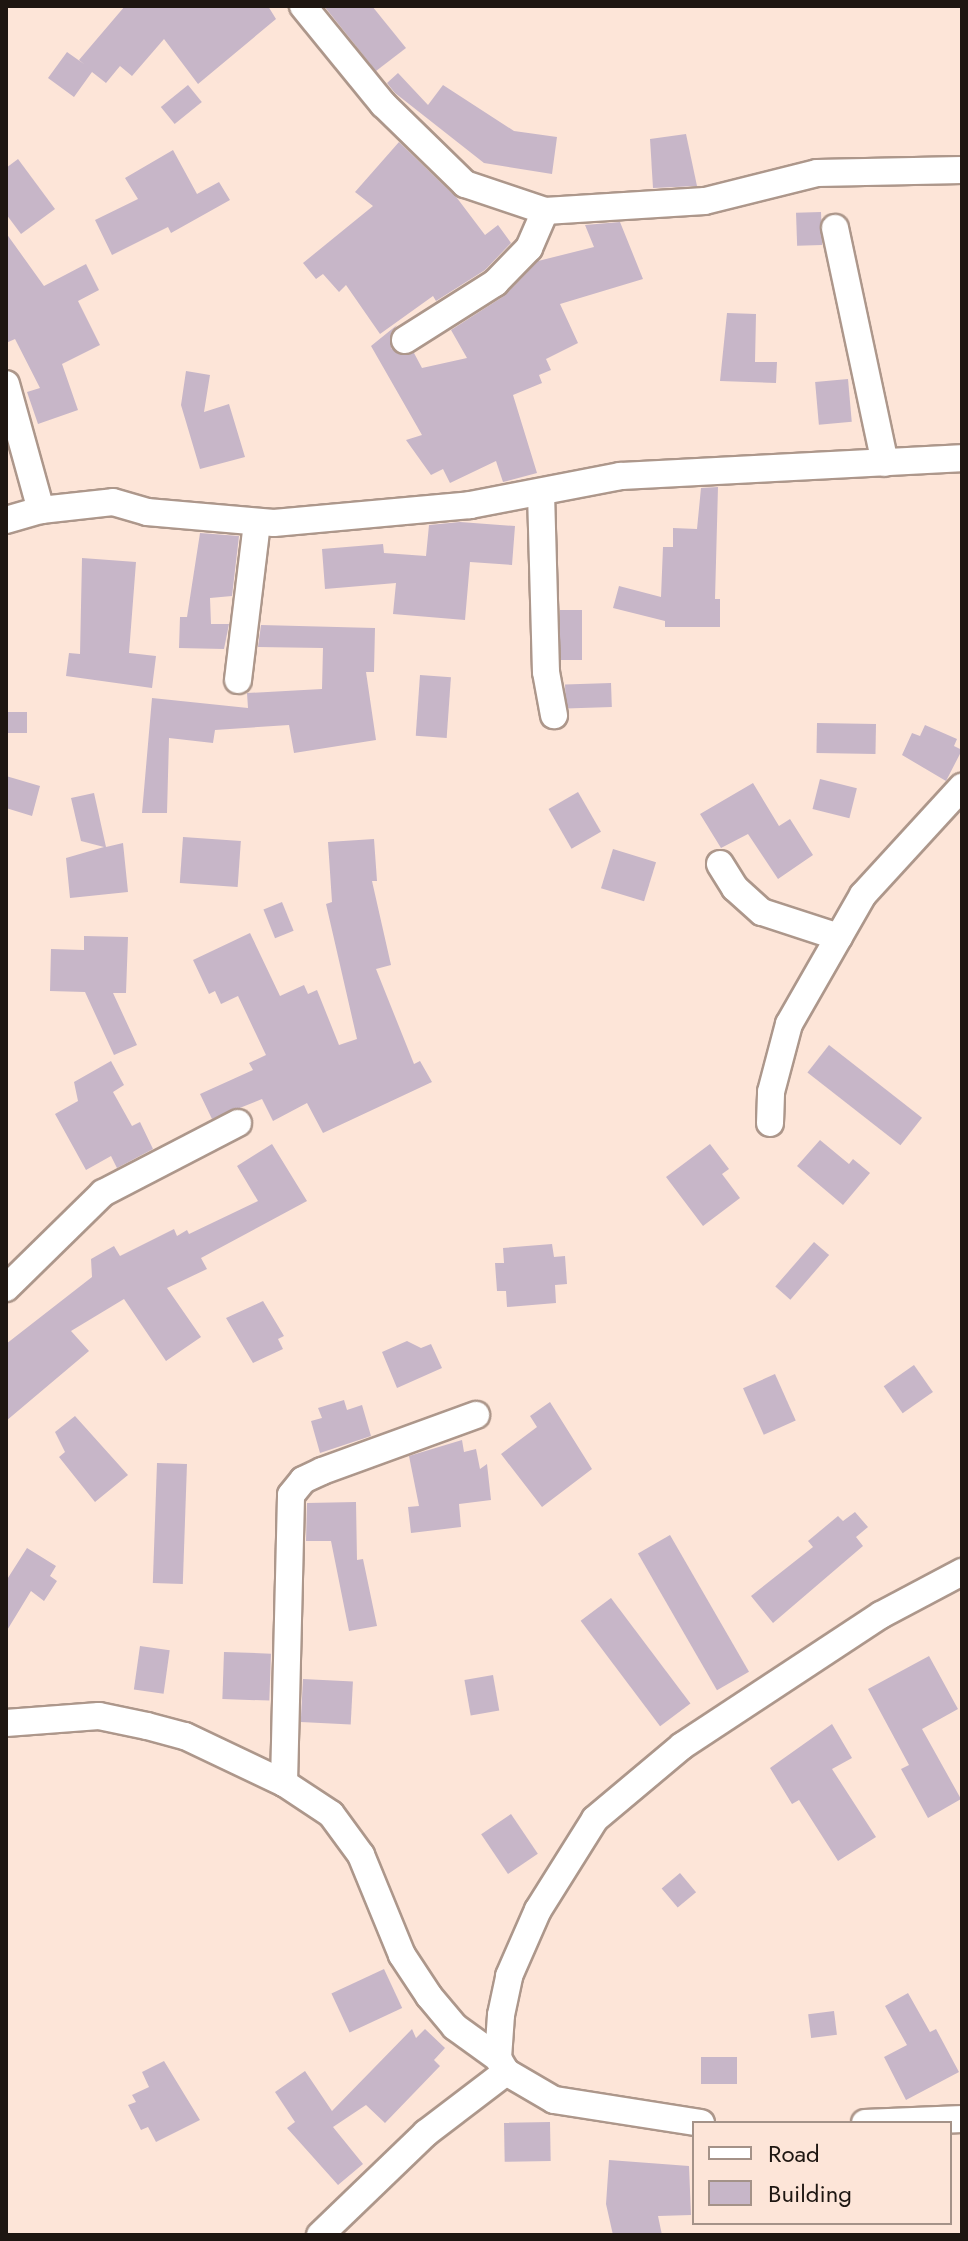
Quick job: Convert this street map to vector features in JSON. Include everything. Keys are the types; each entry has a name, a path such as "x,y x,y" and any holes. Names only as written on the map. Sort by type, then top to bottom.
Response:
{"street":[{"path":"303,6 383,104 465,184 545,211 705,201 817,173 962,170"},
{"path":"405,340 495,283 529,248 545,211"},
{"path":"835,228 885,463"},
{"path":"6,384 41,510"},
{"path":"6,520 41,510 113,502 147,512 257,523 455,507 620,476 962,458"},
{"path":"541,493 546,672 554,715"},
{"path":"238,680 257,523"},
{"path":"770,1123 771,1092 789,1024 863,895 962,787"},
{"path":"720,864 735,888 762,912 839,937"},
{"path":"6,1288 103,1193 238,1123"},
{"path":"284,1783 291,1495 303,1480 322,1471 476,1415"},
{"path":"320,2235 502,2065 509,1976 538,1910 595,1819 732,1710 881,1615 962,1572"},
{"path":"6,1723 99,1716 135,1723 185,1736 284,1783 331,1814 361,1855 402,1955 429,1996 455,2027 502,2065 554,2100 692,2122"},
{"path":"914,2121 962,2119"}],"building":[{"path":"125,6 268,6 276,19 198,84 164,39 132,76 120,66 106,83 92,72 74,97 48,78 67,52 84,64 79,60"},
{"path":"324,6 372,6 406,48 376,71"},
{"path":"398,73 428,105 443,85 514,131 557,137 552,174 484,163 395,93 387,83"},
{"path":"188,85 202,102 175,124 161,107"},
{"path":"686,134 697,186 653,188 650,139"},
{"path":"399,142 457,198 485,235 498,225 511,243 485,270 436,301 433,296 380,334 346,285 339,292 323,274 316,279 303,263 373,206 355,192"},
{"path":"173,150 197,194 219,182 230,200 171,233 168,227 112,255 95,220 138,199 125,178"},
{"path":"18,159 55,209 21,234 6,214 6,168"},
{"path":"821,212 822,245 797,246 796,213"},
{"path":"620,222 643,279 560,304 578,343 546,359 551,370 539,375 542,383 513,395 537,473 503,482 496,461 450,483 443,469 431,475 406,440 422,435 371,346 397,325 391,333 391,348 398,354 414,353 422,368 467,358 451,330 504,296 538,261 594,247 585,225"},
{"path":"6,233 44,286 86,264 99,290 78,301 100,345 62,364 78,410 38,424 27,392 40,388 15,339 6,343"},
{"path":"727,313 756,314 755,362 777,362 776,383 720,381"},
{"path":"186,371 210,375 204,412 229,404 245,457 200,469 181,405"},
{"path":"848,379 852,422 819,425 815,382"},
{"path":"718,487 715,599 720,599 720,627 665,627 665,621 613,608 619,586 661,597 663,547 673,547 673,528 697,529 701,488"},
{"path":"460,522 515,526 512,565 470,562 465,620 393,614 396,583 325,589 322,549 383,544 384,553 426,556 429,525"},
{"path":"200,533 239,536 232,596 210,598 211,624 229,624 224,649 179,648 180,617 187,617"},
{"path":"82,558 136,562 129,653 156,656 152,688 66,676 69,653 80,654"},
{"path":"560,610 582,610 582,660 560,660"},
{"path":"261,625 375,628 374,672 366,672 376,740 294,753 289,725 215,730 213,743 169,738 167,813 142,813 152,698 248,708 247,693 322,689 323,648 258,647"},
{"path":"420,675 451,677 447,738 416,736"},
{"path":"611,683 612,707 566,709 565,685"},
{"path":"6,712 27,712 27,733 6,733"},
{"path":"817,723 876,724 875,754 816,753"},
{"path":"925,725 957,739 954,746 962,750 946,781 902,755 912,733 920,736"},
{"path":"6,776 40,786 32,816 6,808"},
{"path":"820,779 857,788 849,818 813,809"},
{"path":"753,783 779,826 790,819 813,855 778,879 748,834 721,848 700,814"},
{"path":"578,792 601,832 572,849 549,809"},
{"path":"94,793 106,847 123,843 128,892 70,898 66,858 104,847 81,841 71,798"},
{"path":"183,837 241,841 238,887 180,883"},
{"path":"374,839 377,881 372,881 391,965 376,969 414,1064 420,1061 432,1082 323,1133 307,1103 273,1121 262,1099 212,1119 200,1094 253,1070 249,1063 266,1055 238,996 221,1004 215,991 209,994 193,960 250,933 280,996 304,985 308,994 317,990 339,1045 357,1039 326,904 332,902 328,842"},
{"path":"613,849 656,862 644,901 601,888"},
{"path":"282,902 294,931 275,938 263,909"},
{"path":"84,936 128,937 126,993 113,993 137,1045 114,1055 85,992 50,991 51,949 84,950"},
{"path":"829,1045 922,1118 900,1145 807,1073"},
{"path":"111,1061 124,1085 113,1092 132,1126 140,1122 153,1149 117,1168 111,1156 86,1170 55,1114 78,1101 74,1082"},
{"path":"820,1140 849,1164 853,1159 870,1173 843,1205 797,1166"},
{"path":"272,1144 307,1201 201,1258 207,1269 167,1288 201,1337 166,1361 124,1299 71,1331 89,1351 6,1421 6,1344 92,1277 91,1259 114,1246 120,1256 174,1229 177,1236 187,1230 189,1234 258,1201 237,1166"},
{"path":"710,1144 729,1169 722,1174 740,1198 703,1226 666,1177"},
{"path":"814,1242 829,1255 790,1300 775,1287"},
{"path":"552,1244 554,1257 565,1256 567,1284 555,1285 556,1303 507,1307 506,1291 497,1291 495,1263 504,1263 503,1248"},
{"path":"263,1301 284,1336 278,1339 283,1349 253,1363 226,1318"},
{"path":"407,1341 421,1348 431,1344 442,1368 397,1388 382,1352"},
{"path":"914,1365 933,1392 903,1413 884,1386"},
{"path":"775,1374 796,1421 764,1435 743,1388"},
{"path":"344,1400 347,1410 362,1405 371,1436 320,1453 311,1421 322,1418 318,1408"},
{"path":"550,1402 592,1469 542,1507 501,1454 537,1427 530,1416"},
{"path":"75,1416 128,1475 95,1502 59,1457 65,1452 55,1432"},
{"path":"462,1440 464,1452 476,1449 480,1469 487,1464 491,1500 459,1504 461,1527 411,1533 408,1507 419,1506 409,1456"},
{"path":"157,1463 187,1464 183,1584 153,1583"},
{"path":"356,1502 357,1560 363,1559 377,1626 349,1631 331,1541 306,1541 307,1503"},
{"path":"855,1512 868,1527 856,1537 863,1546 773,1623 751,1596 813,1547 808,1541 838,1516 843,1521"},
{"path":"670,1535 749,1672 717,1690 638,1554"},
{"path":"27,1548 56,1566 50,1576 57,1581 44,1601 31,1591 6,1632 6,1581"},
{"path":"611,1598 690,1703 660,1726 581,1621"},
{"path":"140,1646 170,1650 164,1694 134,1690"},
{"path":"224,1652 271,1654 269,1701 222,1699"},
{"path":"929,1656 958,1709 922,1729 961,1799 928,1818 901,1769 909,1765 868,1689"},
{"path":"493,1675 499,1710 471,1715 464,1680"},
{"path":"303,1679 353,1682 351,1725 301,1722"},
{"path":"832,1724 852,1758 832,1769 876,1837 838,1861 799,1800 792,1804 770,1768"},
{"path":"511,1814 538,1854 508,1874 481,1834"},
{"path":"680,1873 696,1892 678,1908 662,1888"},
{"path":"384,1969 402,2008 350,2032 331,1994"},
{"path":"908,1993 930,2032 936,2029 959,2072 906,2100 884,2057 907,2045 885,2006"},
{"path":"834,2011 837,2035 811,2038 808,2014"},
{"path":"412,2029 416,2038 425,2029 445,2048 434,2060 440,2066 385,2123 366,2105 333,2127 363,2164 338,2185 287,2128 295,2122 275,2092 305,2071 332,2111"},
{"path":"701,2057 737,2057 737,2084 701,2084"},
{"path":"164,2061 200,2120 156,2142 148,2127 141,2130 128,2105 136,2102 132,2095 149,2087 142,2072"},
{"path":"550,2122 551,2161 505,2162 504,2123"},
{"path":"609,2160 689,2166 691,2215 658,2216 662,2235 613,2235 606,2204"}]}
